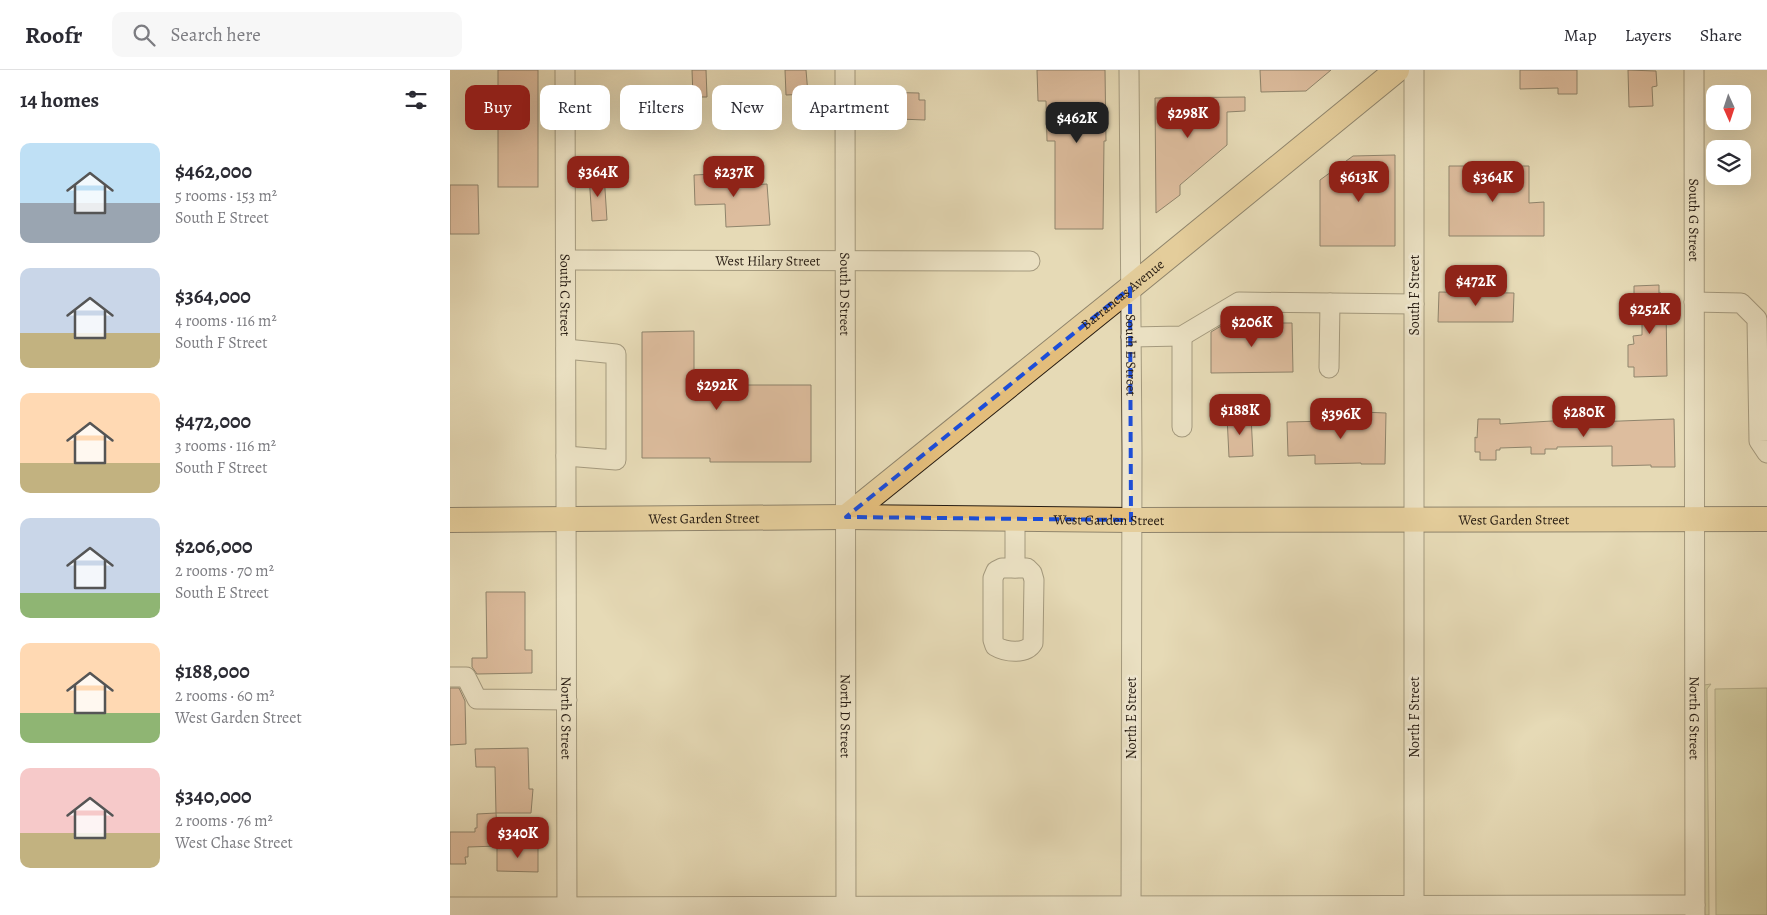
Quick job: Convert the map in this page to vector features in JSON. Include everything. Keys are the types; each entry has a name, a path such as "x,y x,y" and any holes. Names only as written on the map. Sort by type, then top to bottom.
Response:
{"main road":[{"name":"Barrancas Avenue","path":"846,517 1397,70"},
{"name":"West Garden Street","path":"450,520 846,517 1131,520 1767,519"}],"street":[{"name":"South C Street","path":"565,70 566,520"},
{"name":"South D Street","path":"845,70 846,517"},
{"name":"South E Street","path":"1129,70 1131,520"},
{"name":"South F Street","path":"1414,70 1414,520"},
{"name":"South G Street","path":"1694,70 1695,519"},
{"name":"West Hilary Street","path":"566,260 1030,261"},
{"path":"1130,337 1182,336 1239,302 1414,304"},
{"path":"1694,302 1741,303 1757,319 1759,441 1767,453"},
{"path":"1328,368 1330,303"},
{"path":"1182,336 1182,427"},
{"path":"566,349 616,354 616,460 566,456"},
{"name":"North D Street","path":"846,517 846,911"},
{"path":"1015,519 1015,568"},
{"name":"North G Street","path":"1695,519 1695,910"},
{"name":"North C Street","path":"566,520 567,911"},
{"name":"North E Street","path":"1131,520 1131,910"},
{"name":"North F Street","path":"1414,520 1414,910"},
{"path":"450,677 466,677 477,699 567,700"},
{"path":"450,907 567,911 1695,910"}],"highlighted area":[{"path":"1130,288 1131,520 846,517"}],"green space":[{"path":"1711,684 1707,689 1709,915 1704,915 1704,685"},
{"path":"1767,688 1767,915 1716,915 1715,689"}],"building":[{"path":"498,70 538,70 538,187 498,187 498,130 530,130 530,85 498,85"},
{"path":"692,70 706,70 707,97 702,97 702,85 693,85"},
{"path":"785,70 806,70 807,85 792,85 792,95 786,95"},
{"path":"1037,70 1105,70 1106,141 1104,141 1103,229 1055,229 1055,141 1047,141 1046,101 1038,101"},
{"path":"1260,70 1331,70 1306,91 1261,92"},
{"path":"1520,70 1577,70 1577,94 1558,94 1558,88 1520,89"},
{"path":"1628,70 1656,71 1657,86 1652,87 1653,106 1629,107"},
{"path":"907,93 919,93 919,100 925,100 925,120 907,119"},
{"path":"1245,97 1245,111 1227,112 1227,145 1180,185 1180,195 1156,213 1155,98"},
{"path":"1395,155 1395,246 1320,246 1320,180 1353,156"},
{"path":"1449,166 1529,166 1529,203 1544,202 1544,236 1449,236"},
{"path":"735,173 736,178 752,178 752,185 767,184 770,225 726,227 725,204 695,205 694,175"},
{"path":"604,174 607,220 592,221 589,175"},
{"path":"450,185 478,185 479,234 450,234"},
{"path":"1659,285 1662,305 1666,305 1667,376 1634,377 1634,367 1628,367 1628,345 1634,344 1633,336 1642,335 1642,309 1634,309 1634,286"},
{"path":"1439,292 1514,293 1513,322 1438,322"},
{"path":"1226,323 1292,323 1293,372 1211,373 1211,332"},
{"path":"694,331 694,385 811,385 811,462 710,462 710,458 642,458 642,332"},
{"path":"1570,409 1594,409 1594,422 1674,419 1675,467 1651,467 1651,465 1612,466 1612,446 1557,447 1557,449 1545,449 1545,454 1531,454 1531,447 1500,448 1500,450 1496,450 1496,460 1480,460 1480,452 1475,452 1478,419 1500,419 1500,424 1570,420"},
{"path":"1362,412 1386,413 1385,464 1315,464 1315,455 1288,456 1287,422 1329,421 1329,418 1362,417"},
{"path":"1251,415 1253,456 1229,457 1227,416"},
{"path":"486,592 525,592 525,650 532,650 532,673 477,674 472,667 472,658 487,658"},
{"path":"450,688 459,688 465,701 466,744 450,745"},
{"path":"528,748 529,789 533,789 531,813 496,813 495,767 476,767 475,749"},
{"path":"496,813 498,846 468,847 468,857 465,857 466,864 450,864 450,832 475,832 475,828 477,828 477,814"},
{"path":"497,847 538,847 538,872 497,871"}]}
